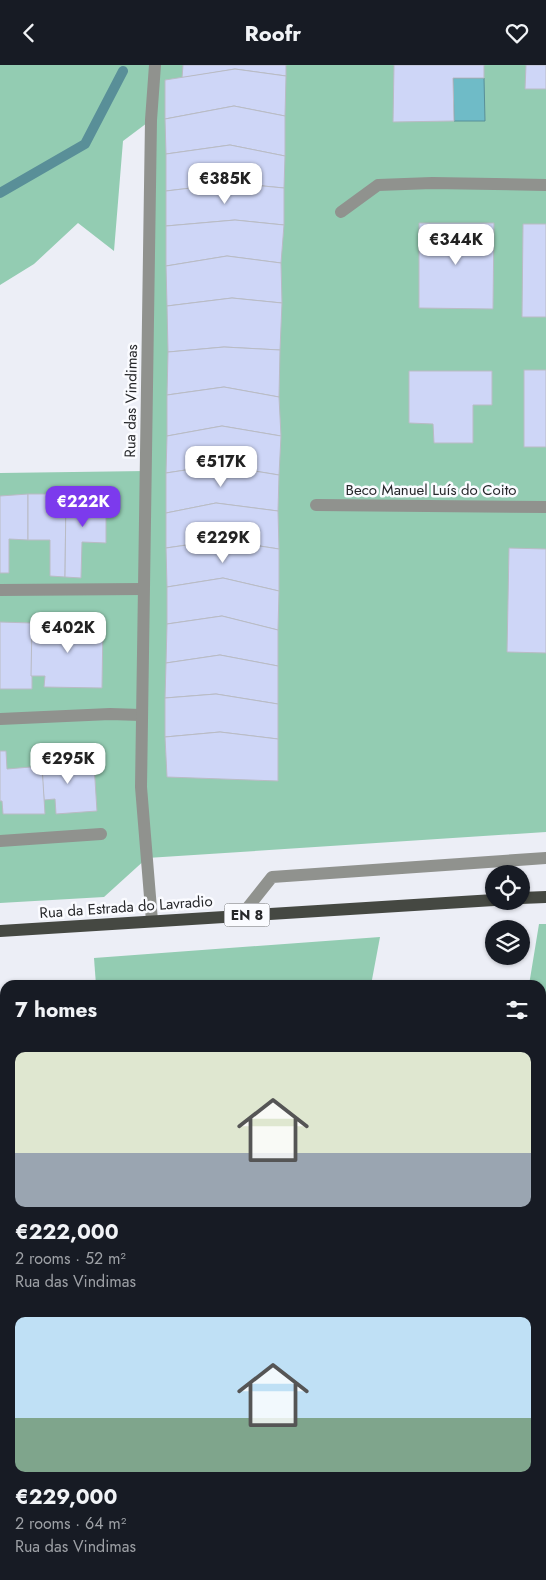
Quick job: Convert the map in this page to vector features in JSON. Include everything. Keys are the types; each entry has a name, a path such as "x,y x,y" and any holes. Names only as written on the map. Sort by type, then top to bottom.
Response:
{"main road":[{"path":"530,898 546,897"},
{"name":"Rua da Estrada do Lavradio","path":"0,931 485,901"}],"street":[{"name":"Rua das Vindimas","path":"152,921 141,787 141,715 151,120 155,65"},
{"path":"341,212 378,185 432,183 546,185"},
{"name":"Beco Manuel Luís do Coito","path":"316,505 546,507"},
{"path":"0,590 143,589"},
{"path":"0,719 110,714 141,715"},
{"path":"0,841 101,834"},
{"path":"242,916 272,877 546,859"}],"green space":[{"path":"0,65 546,65 546,832 147,858 104,897 0,903 0,473 146,471 151,120 123,141 114,251 78,223 34,264 0,285"},
{"path":"539,924 546,924 546,980 530,980"},
{"path":"380,937 372,980 96,980 94,958"}],"water":[{"path":"453,78 484,78 485,121 454,121"}],"building":[{"path":"183,65 286,65 286,76 235,69 182,78"},
{"path":"394,65 484,65 484,78 453,78 454,121 393,122"},
{"path":"526,65 546,65 546,89 525,89"},
{"path":"235,69 286,76 285,116 234,106 165,119 165,80"},
{"path":"234,106 285,116 285,156 230,145 166,154 165,119"},
{"path":"230,145 285,156 284,188 232,183 166,191 166,154"},
{"path":"232,183 284,188 284,225 235,220 166,226 166,191"},
{"path":"235,220 284,225 281,263 227,256 166,266 166,226"},
{"path":"419,223 494,223 493,309 419,308"},
{"path":"523,224 546,224 546,317 522,317"},
{"path":"227,256 281,263 282,303 232,298 167,306 166,266"},
{"path":"232,298 282,303 280,350 224,347 168,352 167,306"},
{"path":"224,347 280,350 279,397 224,387 167,395 168,352"},
{"path":"524,370 546,370 546,447 524,447"},
{"path":"409,371 492,371 492,405 473,405 473,443 434,443 433,424 409,423"},
{"path":"224,387 279,397 281,436 222,426 167,436 167,395"},
{"path":"222,426 281,436 279,475 218,465 166,473 167,436"},
{"path":"218,465 279,475 278,511 216,503 166,513 166,473"},
{"path":"28,494 28,540 9,539 9,573 0,573 0,496"},
{"path":"28,494 66,494 65,577 50,576 50,540 28,540"},
{"path":"66,494 106,494 106,543 82,542 81,578 65,577"},
{"path":"216,503 278,511 279,549 221,540 166,548 166,513"},
{"path":"221,540 279,549 279,591 223,578 167,587 166,548"},
{"path":"509,548 546,549 546,653 507,652"},
{"path":"223,578 279,591 278,630 222,616 167,624 167,587"},
{"path":"222,616 278,630 278,666 220,655 166,663 167,624"},
{"path":"0,622 32,623 32,689 0,689"},
{"path":"32,623 103,623 102,688 44,687 45,676 31,676"},
{"path":"220,655 278,666 278,704 216,694 165,698 166,663"},
{"path":"216,694 278,704 278,739 220,732 165,737 165,698"},
{"path":"220,732 278,739 278,781 167,777 165,737"},
{"path":"40,750 56,751 57,767 94,764 97,811 56,814 55,799 44,800"},
{"path":"0,751 6,751 7,769 42,766 45,814 3,814 2,801 0,801"}],"waterway":[{"path":"0,193 85,144 123,71"}]}
